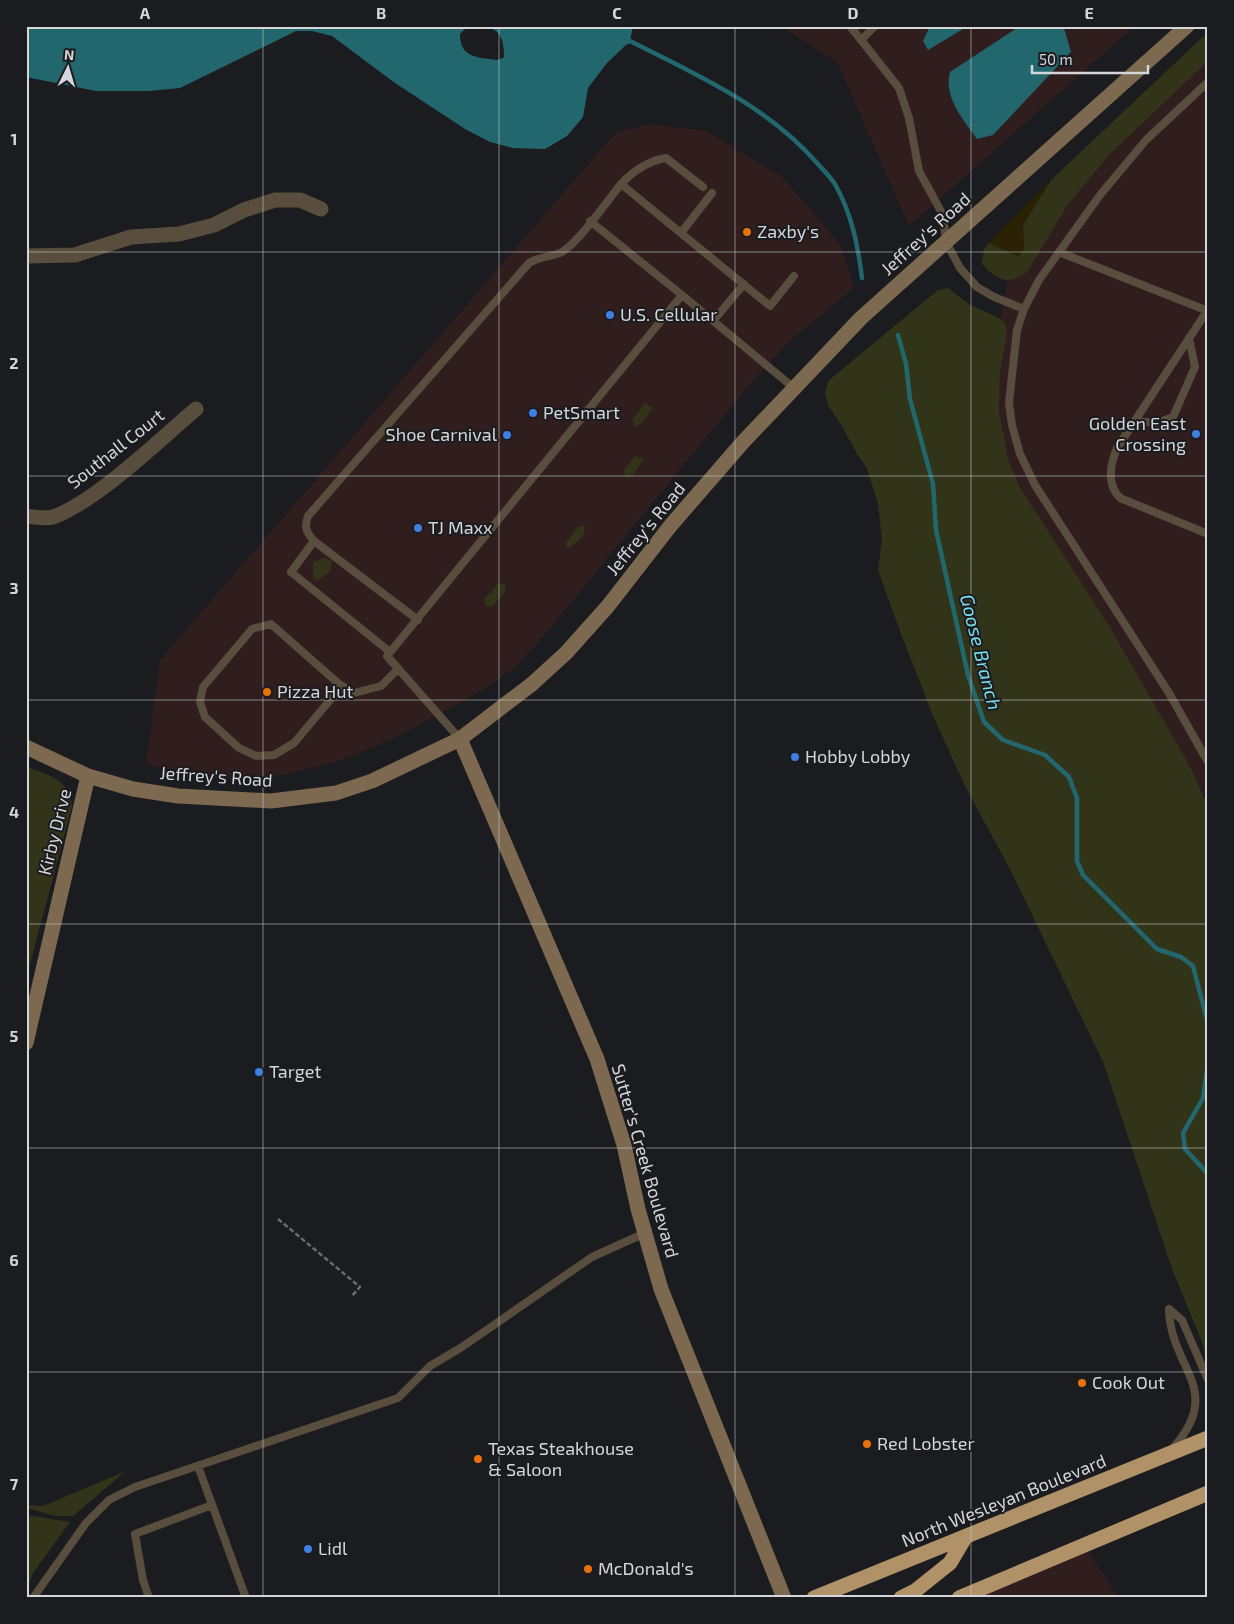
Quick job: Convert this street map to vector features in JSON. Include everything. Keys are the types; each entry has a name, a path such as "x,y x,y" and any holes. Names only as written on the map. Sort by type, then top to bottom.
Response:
{"highway":[{"name":"North Wesleyan Boulevard","path":"814,1598 1208,1438"},
{"path":"959,1598 1208,1493"},
{"path":"901,1598 915,1591 950,1563 966,1536"}],"street":[{"name":"Jeffrey's Road","path":"26,747 88,776 133,789 178,796 271,801 336,793 372,781 460,739 532,684 566,653 608,606 677,518 743,442 861,318 1187,26"},
{"path":"26,256 75,255 130,237 180,234 214,225 244,210 275,200 300,200 321,209"},
{"name":"Southall Court","path":"26,516 51,518 78,504 113,478 196,409"},
{"name":"Sutter's Creek Boulevard","path":"460,739 597,1059 624,1145 645,1233 661,1288 784,1598"},
{"name":"Kirby Drive","path":"26,1043 88,776"}],"lane":[{"path":"850,26 899,88 909,118 919,171 943,215 946,242 960,268 977,287 994,298 1024,309"},
{"path":"862,39 875,26"},
{"path":"1208,82 1146,140 1100,195 1059,252 1024,309 1017,330 1009,403 1020,454 1035,484 1169,693 1208,762"},
{"path":"418,620 314,541 305,526 308,516 529,262 540,256 562,252 632,172 655,160 666,158 703,187"},
{"path":"621,184 770,306 794,276"},
{"path":"681,233 712,193"},
{"path":"590,221 794,388"},
{"path":"1059,252 1207,311 1117,448 1110,472 1113,491 1120,498 1208,534"},
{"path":"713,321 744,284"},
{"path":"460,739 386,656 418,620 682,295"},
{"path":"1135,421 1157,423 1174,418 1195,368 1189,338"},
{"path":"314,541 291,572 390,652"},
{"path":"342,686 294,742 274,755 256,756 239,748 205,717 200,702 203,687 252,629 271,624 342,686 354,693 381,686 398,669"},
{"path":"33,1598 86,1523 109,1500 135,1487 398,1398 430,1366 462,1347 592,1257 645,1233"},
{"path":"1167,1455 1183,1437 1197,1404 1194,1384 1170,1326 1169,1309 1182,1320 1208,1380"},
{"path":"198,1466 246,1598"},
{"path":"149,1598 135,1534 212,1505"}],"path":[{"path":"278,1219 360,1287 351,1297"}],"shaded area":[{"path":"781,26 1135,26 909,226 837,62"},
{"path":"1208,32 1208,807 1191,768 1021,489 1009,462 999,411 1000,374 1007,335 1001,319 1007,281 1018,256 1022,236"},
{"path":"652,124 706,131 783,177 841,246 854,288 790,341 746,389 543,637 518,665 483,690 399,736 345,759 288,774 235,779 201,778 146,764 160,660 616,132"},
{"path":"1085,1546 1119,1598 958,1598"}],"green space":[{"path":"1208,32 1208,61 1109,155 1067,206 1028,271 1015,279 1004,280 988,270 982,264 984,249 989,243 1019,256 1024,249 1023,225 1051,180"},
{"path":"948,288 970,305 1001,319 1006,325 1007,335 1000,374 999,411 1009,462 1021,489 1108,624 1191,768 1208,807 1208,1368 1202,1342 1172,1269 1104,1064 1011,871 966,788 933,716 878,570 882,539 878,504 867,468 829,407 825,394 828,381 938,290"},
{"path":"645,403 653,408 642,423 635,427 632,420"},
{"path":"635,456 644,459 632,476 625,478 624,470"},
{"path":"585,525 582,536 567,549 566,543 577,527"},
{"path":"323,558 332,561 331,570 317,581 313,577 313,562"},
{"path":"499,583 505,584 505,592 492,607 485,606 484,599"},
{"path":"26,766 56,779 62,784 70,796 72,806 26,979"},
{"path":"126,1471 73,1516 56,1516 26,1508 26,1505 43,1506"},
{"path":"26,1515 70,1522 33,1573 26,1593"}],"sand":[{"path":"1051,180 1023,225 1024,249 1018,256 989,243"}],"water":[{"path":"26,26 468,26 460,34 462,46 465,50 477,57 497,60 504,57 503,42 496,31 487,26 633,26 630,41 607,63 588,88 583,117 567,136 545,149 513,148 490,142 465,129 395,83 332,36 312,31 296,31 180,88 149,91 96,91 26,77"},
{"path":"930,26 968,26 928,50 923,41"},
{"path":"1020,26 1061,26 1065,31 1071,52 993,135 977,139 952,99 949,90 950,72"}],"waterway":[{"name":"Goose Branch","path":"625,43 630,41 730,93 776,124 797,142 830,177 842,197 854,231 862,278"},
{"name":"Goose Branch","path":"898,335 906,364 910,399 933,484 936,530 968,675 984,722 1003,740 1045,755 1069,777 1077,798 1077,861 1083,875 1157,949 1181,957 1193,966 1208,1024"},
{"name":"Goose Branch","path":"1208,1063 1203,1098 1183,1133 1185,1149 1208,1174"}],"place":[{"name":"Zaxby's","path":"747,232"},
{"name":"U.S. Cellular","path":"610,315"},
{"name":"PetSmart","path":"533,413"},
{"name":"Golden East Crossing","path":"1196,434"},
{"name":"Shoe Carnival","path":"507,435"},
{"name":"TJ Maxx","path":"418,528"},
{"name":"Pizza Hut","path":"267,692"},
{"name":"Hobby Lobby","path":"795,757"},
{"name":"Target","path":"259,1072"},
{"name":"Cook Out","path":"1082,1383"},
{"name":"Red Lobster","path":"867,1444"},
{"name":"Texas Steakhouse & Saloon","path":"478,1459"},
{"name":"Lidl","path":"308,1549"},
{"name":"McDonald's","path":"588,1569"}]}
